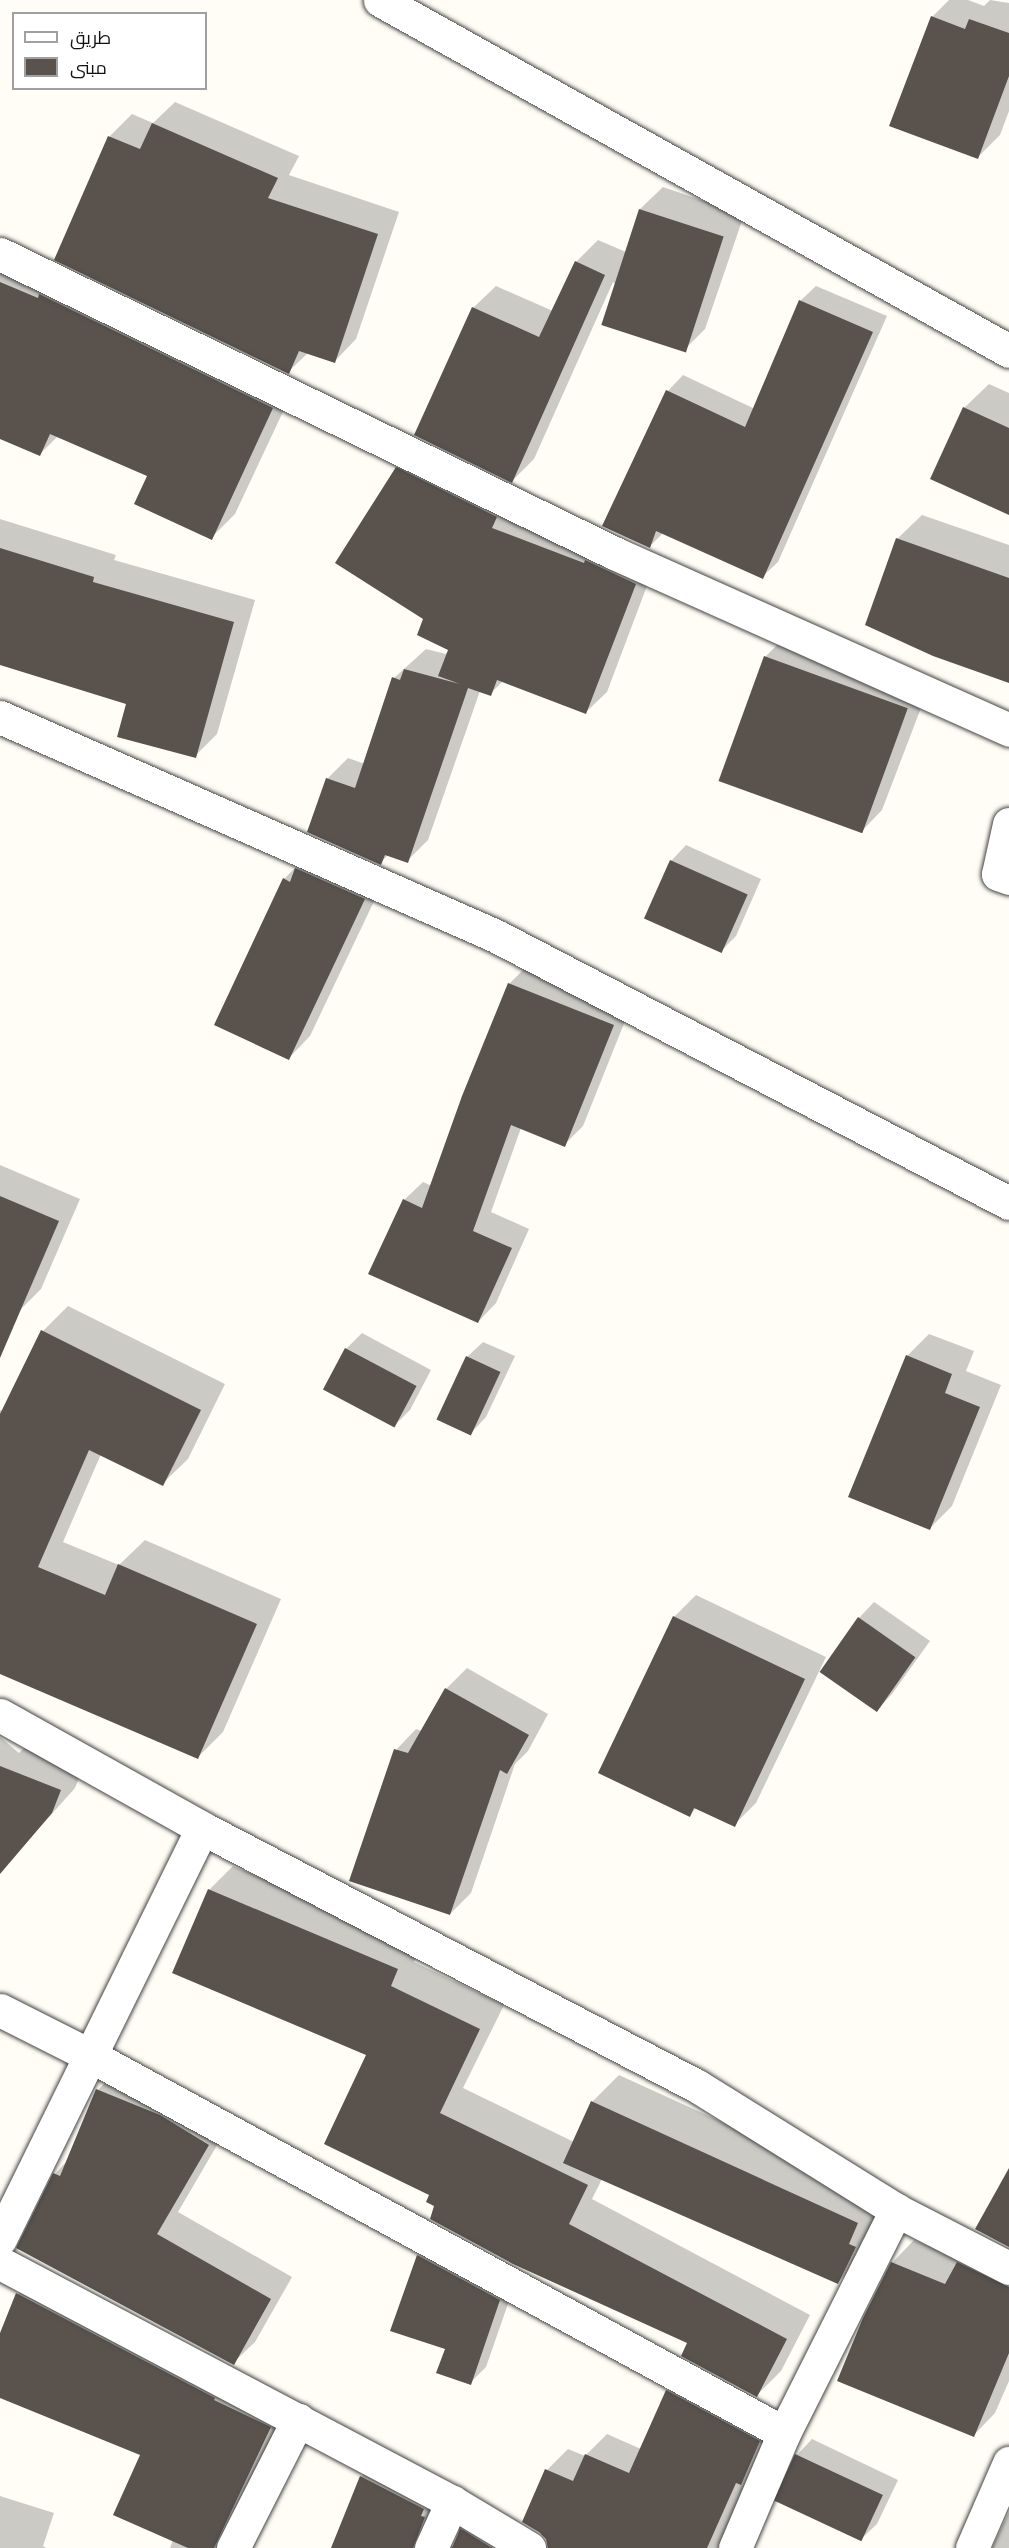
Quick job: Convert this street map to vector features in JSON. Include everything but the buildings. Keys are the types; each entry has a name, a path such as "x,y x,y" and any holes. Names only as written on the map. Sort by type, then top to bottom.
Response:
{"street":[{"path":"380,0 1009,351"},
{"path":"0,254 614,553 1009,730"},
{"path":"0,717 496,936 1009,1203"},
{"path":"1009,824 998,874 1009,879"},
{"path":"0,1715 202,1828 697,2086 896,2210 1009,2268"},
{"path":"0,2239 202,1828"},
{"path":"0,2010 89,2055 784,2433"},
{"path":"735,2548 784,2433 896,2210"},
{"path":"0,2263 452,2502 529,2548"},
{"path":"233,2548 298,2420"},
{"path":"972,2548 1009,2463"},
{"path":"431,2548 452,2502"}]}
